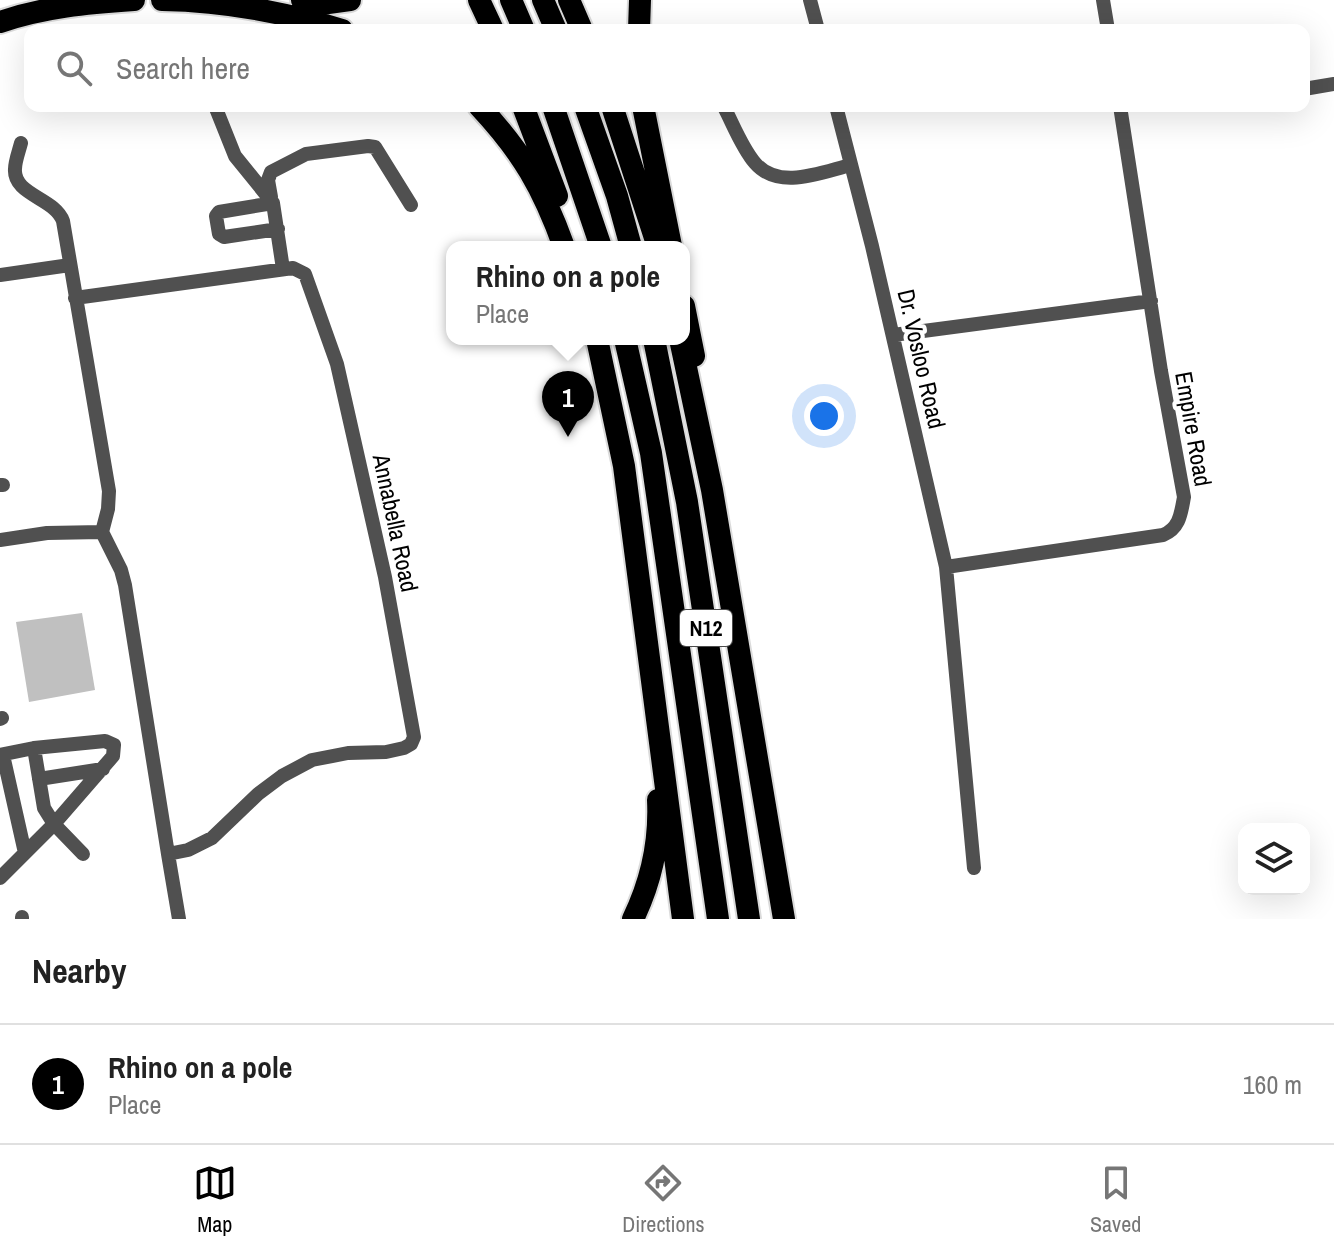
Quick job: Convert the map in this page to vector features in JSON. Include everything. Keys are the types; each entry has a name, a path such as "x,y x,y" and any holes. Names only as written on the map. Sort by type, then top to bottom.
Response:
{"highway":[{"path":"0,22 65,6 134,0"},
{"path":"162,0 237,6 320,24"},
{"path":"302,0 321,4 350,0"},
{"path":"479,0 490,24"},
{"path":"511,0 521,24"},
{"path":"543,0 553,24"},
{"path":"569,0 579,24"},
{"path":"639,24 640,0"},
{"path":"484,112 521,154 541,189 562,241"},
{"path":"525,112 570,241"},
{"path":"555,112 599,241"},
{"path":"587,112 629,241"},
{"path":"614,112 656,241"},
{"path":"644,112 670,241"},
{"path":"690,337 707,425 713,467 712,490"},
{"path":"599,345 624,466 683,919"},
{"name":"N12","path":"626,345 651,453 718,919"},
{"name":"N12","path":"655,345 687,502 749,919"},
{"path":"681,345 712,490 784,919"},
{"path":"633,919 647,888 658,806 650,661"}],"street":[{"path":"810,0 816,24"},
{"path":"1103,0 1107,24"},
{"path":"1310,88 1334,84"},
{"path":"217,112 235,156 272,200"},
{"path":"727,112 754,162 774,176 801,178 851,165"},
{"name":"Dr. Vosloo Road","path":"838,112 946,567 974,868"},
{"name":"Empire Road","path":"946,567 1163,535 1173,529 1181,514 1184,497 1121,112"},
{"path":"21,143 16,177 22,187 59,211 70,265 109,491 102,532 125,585 179,919"},
{"path":"75,298 283,269 268,180 271,172 298,157 368,146 380,152 411,205"},
{"path":"0,163 15,169"},
{"path":"272,200 219,212 216,216 219,234 224,237 278,229"},
{"path":"0,275 70,265"},
{"name":"Annabella Road","path":"168,854 188,850 212,838 258,794 282,776 312,760 404,748 411,744 414,737 385,577 337,364 309,280 299,270 283,269"},
{"path":"893,335 1151,301"},
{"path":"0,540 47,533 102,532"},
{"path":"0,878 25,853 54,824 103,769 114,752 111,742 34,748 2,755 25,853"},
{"path":"34,748 44,808 54,824 83,854"},
{"path":"39,779 103,769"}],"building":[{"path":"82,613 95,690 29,702 16,622"}],"place":[{"name":"Rhino on a pole","path":"568,437"}]}
